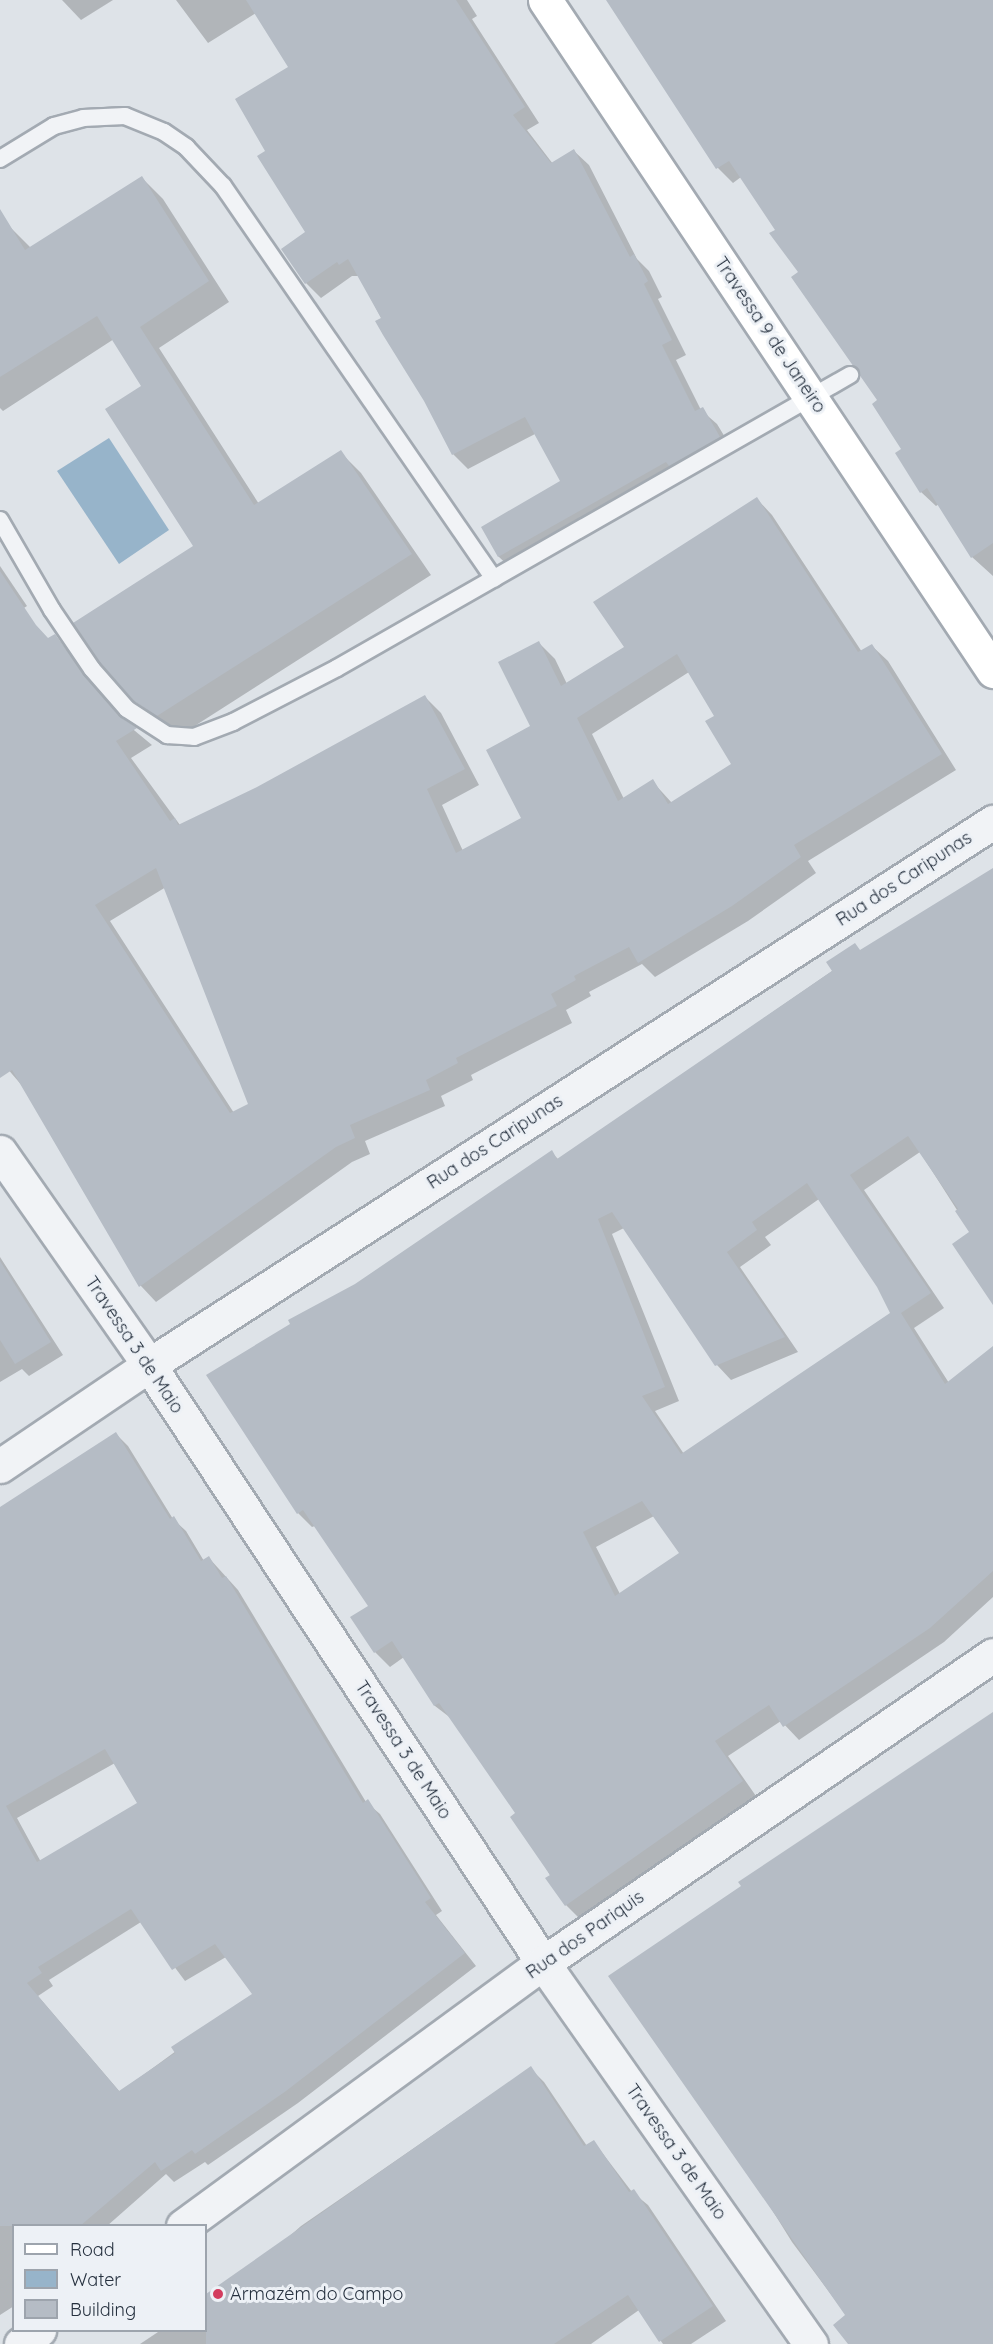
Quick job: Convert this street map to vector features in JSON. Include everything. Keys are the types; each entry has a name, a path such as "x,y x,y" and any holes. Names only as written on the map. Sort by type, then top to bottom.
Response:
{"main road":[{"name":"Travessa 9 de Janeiro","path":"545,0 993,671"}],"street":[{"name":"Rua dos Caripunas","path":"0,1466 149,1365 993,822"},
{"name":"Travessa 3 de Maio","path":"0,1152 149,1365 543,1963 811,2344"},
{"name":"Rua dos Pariquis","path":"186,2224 543,1963 993,1655"},
{"path":"21,2344 38,2332"}],"lane":[{"path":"0,159 54,126 83,118 125,116 164,132 186,147 223,186 494,579"},
{"path":"0,520 52,610 92,669 127,709 146,724 179,737 205,734 233,722 494,579 812,399 850,375"}],"water":[{"path":"109,438 169,530 119,564 57,471"}],"building":[{"path":"246,0 456,0 525,107 513,115 551,163 574,149 630,257 634,254 648,281 644,284 672,340 662,345 695,411 703,407 720,437 669,466 666,462 498,557 481,527 560,481 525,417 452,455 424,401 375,321 381,318 348,259 339,265 337,262 305,284 281,249 305,232 257,156 265,151 235,99 288,67"},
{"path":"606,0 993,0 993,543 971,558 927,488 920,493 895,453 901,449 872,404 877,400 791,277 798,272 769,233 775,230 729,161 716,169"},
{"path":"142,176 209,281 140,327 254,505 341,450 412,554 157,716 134,701 100,663 73,623 193,546 105,409 141,386 97,316 0,377 0,209 25,250"},
{"path":"757,497 858,652 872,644 942,754 794,845 801,857 732,906 638,963 629,947 574,976 576,980 551,994 557,1006 456,1058 458,1063 426,1080 430,1090 350,1125 355,1138 336,1147 139,1287 12,1070 0,1078 0,571 36,625 48,638 55,634 84,676 119,716 137,728 116,741 170,821 175,818 178,825 257,787 425,695 465,769 427,789 456,853 521,818 486,750 530,726 498,662 539,641 561,686 624,647 593,602","holes":["677,654 714,716 705,721 731,764 668,804 653,779 618,801 577,718","156,868 248,1104 230,1113 95,905"]},
{"path":"993,868 993,1305 952,1244 969,1232 955,1211 958,1209 908,1136 850,1175 931,1293 901,1313 945,1384 993,1346 993,1571 930,1628 783,1727 769,1705 715,1741 743,1781 565,1906 545,1878 550,1875 510,1817 515,1813 439,1703 434,1706 392,1641 374,1653 350,1617 368,1606 303,1510 297,1514 206,1375 290,1324 288,1320 355,1284 552,1150 557,1159 832,971 826,962 855,943 860,950","holes":["807,1183 877,1287 890,1313 681,1454 642,1396 665,1387 598,1219 612,1212 715,1366 785,1337 727,1252 757,1230 752,1222","642,1501 679,1553 615,1596 583,1532"]},
{"path":"0,1261 51,1342 15,1364 0,1340"},
{"path":"116,1432 170,1519 174,1516 201,1561 209,1556 222,1578 226,1576 363,1803 368,1799 431,1898 425,1902 465,1953 286,2091 195,2154 192,2150 161,2171 155,2162 82,2224 0,2226 0,1507","holes":["105,1749 137,1803 37,1862 6,1806","131,1909 172,1970 215,1944 252,1994 171,2047 175,2053 119,2091 27,1983 42,1973 38,1967"]},
{"path":"993,1712 993,2344 848,2344 833,2325 845,2315 608,1976 741,1886 738,1882"},
{"path":"531,2066 584,2146 594,2140 629,2192 634,2189 713,2306 659,2342 628,2295 554,2344 206,2344 207,2293"}],"place":[{"name":"Armazém do Campo","path":"218,2294"}]}
